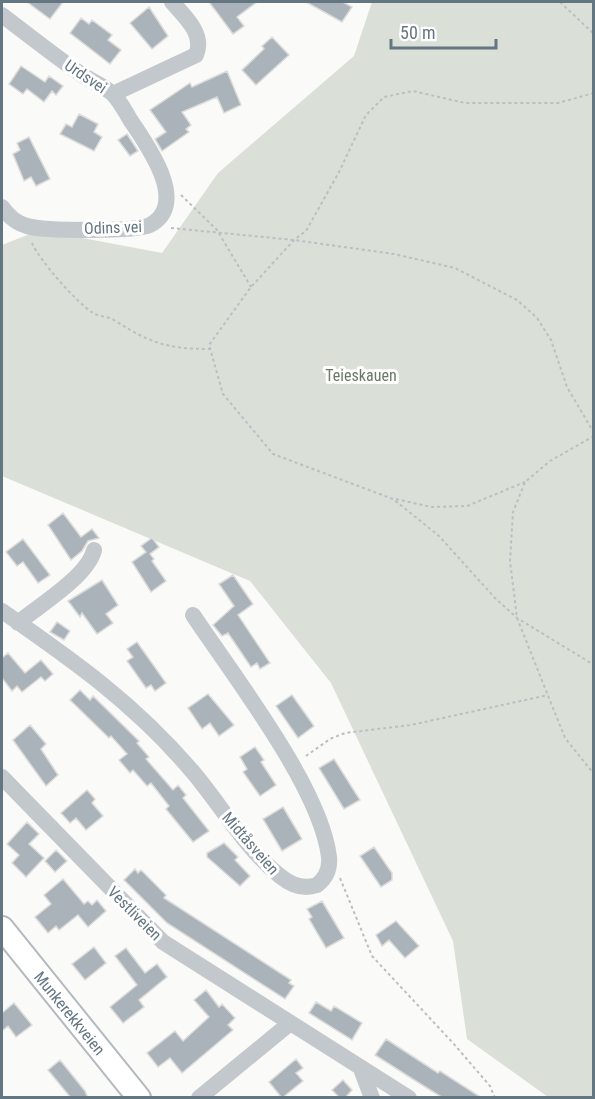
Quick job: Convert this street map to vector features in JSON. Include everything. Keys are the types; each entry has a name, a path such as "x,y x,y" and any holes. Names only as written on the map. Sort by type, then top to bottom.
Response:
{"main road":[{"name":"Munkerekkveien","path":"2,928 140,1098"}],"street":[{"path":"113,94 196,55 200,46 199,37 172,2"},
{"name":"Urdsvei","path":"2,15 75,70 113,94 152,153"},
{"name":"Odins vei","path":"31,227 128,229 149,226 162,215 165,204 163,177 152,153"},
{"path":"2,207 18,223 31,227"},
{"path":"18,623 80,574 89,564 94,550"},
{"name":"Midtåsveien","path":"2,611 91,673 138,713 193,772 255,851 281,878 297,886 317,885 326,874 329,858"},
{"path":"193,615 292,767 311,804 329,858"},
{"name":"Vestliveien","path":"2,777 157,937 289,1024 409,1098"},
{"path":"199,1098 289,1024"},
{"path":"361,1070 372,1098"}],"path":[{"path":"560,2 594,34"},
{"path":"155,221 180,230 217,230 275,240 294,240 394,254 455,268 517,300 537,318 551,340 567,387 594,435 549,461 525,483 467,506 430,507 393,499 273,454 223,394 209,345 251,287 294,240 306,231 366,115 384,97 413,91 465,103 558,103 594,93"},
{"path":"163,177 217,230 251,287"},
{"path":"31,227 31,241 36,252 95,314 113,320 144,340 182,349 210,349"},
{"path":"525,483 513,512 510,561 517,618 565,738 594,774"},
{"path":"393,499 439,536 517,618 594,665"},
{"path":"292,767 330,739 345,733 411,725 549,695"},
{"path":"329,858 343,884 372,956 490,1086 495,1098"}],"green space":[{"name":"Teieskauen","path":"372,2 593,2 593,1097 548,1097 467,1039 453,941 331,683 250,581 2,476 2,245 40,230 162,253 218,173 354,56"}],"building":[{"path":"27,2 63,2 50,19"},
{"path":"209,2 257,2 237,17 244,26 233,34"},
{"path":"306,2 343,2 352,7 342,22"},
{"path":"149,7 168,36 152,49 130,23"},
{"path":"81,18 89,24 92,20 112,35 108,40 121,50 110,64 70,33"},
{"path":"272,37 289,55 256,85 242,70 264,49 262,46"},
{"path":"21,66 45,82 49,76 63,86 56,95 52,91 44,102 27,89 23,94 9,84"},
{"path":"227,71 241,105 224,113 217,97 182,112 191,125 186,129 189,132 162,151 155,139 166,132 150,110 190,83 192,87"},
{"path":"79,114 98,124 94,132 102,137 94,151 60,134 66,124 72,127"},
{"path":"127,134 138,151 130,156 118,140"},
{"path":"29,137 50,179 36,186 31,177 24,181 13,154 20,150 17,143"},
{"path":"63,513 81,537 92,529 99,538 88,541 82,551 71,560 48,525"},
{"path":"152,538 159,547 150,554 154,559 152,561 166,581 151,592 132,562 146,552 141,546"},
{"path":"23,539 50,575 38,583 23,562 17,566 6,552"},
{"path":"233,575 253,604 238,615 270,663 260,669 257,663 251,667 228,633 222,636 213,625 234,606 219,584"},
{"path":"102,580 118,605 106,614 113,623 97,634 82,613 80,617 68,601"},
{"path":"57,622 70,631 64,640 50,632"},
{"path":"137,642 166,683 155,691 151,685 146,688 127,661 133,657 127,649"},
{"path":"8,653 25,673 41,660 53,674 45,681 41,677 22,692 17,686 12,691 2,678 2,658"},
{"path":"80,690 90,700 93,696 139,741 137,743 149,757 146,759 173,790 178,785 186,795 183,798 209,831 193,842 166,809 169,806 151,783 147,786 133,770 130,773 119,760 127,754 111,736 109,738 70,700"},
{"path":"208,694 234,725 219,736 210,723 202,729 188,708"},
{"path":"292,695 314,726 298,738 276,706"},
{"path":"30,725 46,744 41,749 58,775 46,786 13,740"},
{"path":"255,747 264,760 261,762 276,785 260,796 243,772 247,769 240,757"},
{"path":"334,759 360,800 344,809 319,768"},
{"path":"87,790 95,799 92,803 103,816 86,830 76,818 70,823 61,813"},
{"path":"283,807 302,839 282,851 263,819"},
{"path":"27,822 39,834 29,844 44,858 26,877 12,863 19,855 7,844"},
{"path":"224,843 238,857 235,860 250,876 240,886 207,857 207,853"},
{"path":"374,847 392,873 392,880 381,887 360,856"},
{"path":"56,850 67,861 55,872 45,861"},
{"path":"135,869 138,873 141,870 166,895 164,898 291,980 289,983 294,986 285,999 167,923 124,880"},
{"path":"63,879 84,904 88,901 92,905 97,900 106,911 88,927 78,915 59,930 56,926 48,933 35,917 51,904 44,895"},
{"path":"322,901 344,938 326,948 309,919 312,917 307,909"},
{"path":"396,921 419,946 405,958 389,940 382,946 376,935"},
{"path":"94,947 106,963 85,980 72,964"},
{"path":"126,948 145,973 157,964 167,977 139,1000 144,1007 123,1023 110,1007 137,985 115,956"},
{"path":"206,990 219,1007 222,1004 235,1018 228,1025 233,1030 182,1073 170,1058 158,1067 147,1053 175,1031 183,1041 209,1017 194,1000"},
{"path":"316,1002 331,1011 334,1006 362,1023 352,1040 309,1013"},
{"path":"14,1003 32,1025 16,1037 8,1026 2,1031 2,1013"},
{"path":"386,1039 482,1098 443,1098 375,1055"},
{"path":"296,1059 303,1068 296,1073 303,1081 282,1098 269,1082"},
{"path":"60,1060 88,1098 71,1098 48,1070"},
{"path":"343,1080 352,1090 345,1098 340,1098 332,1090"}]}
